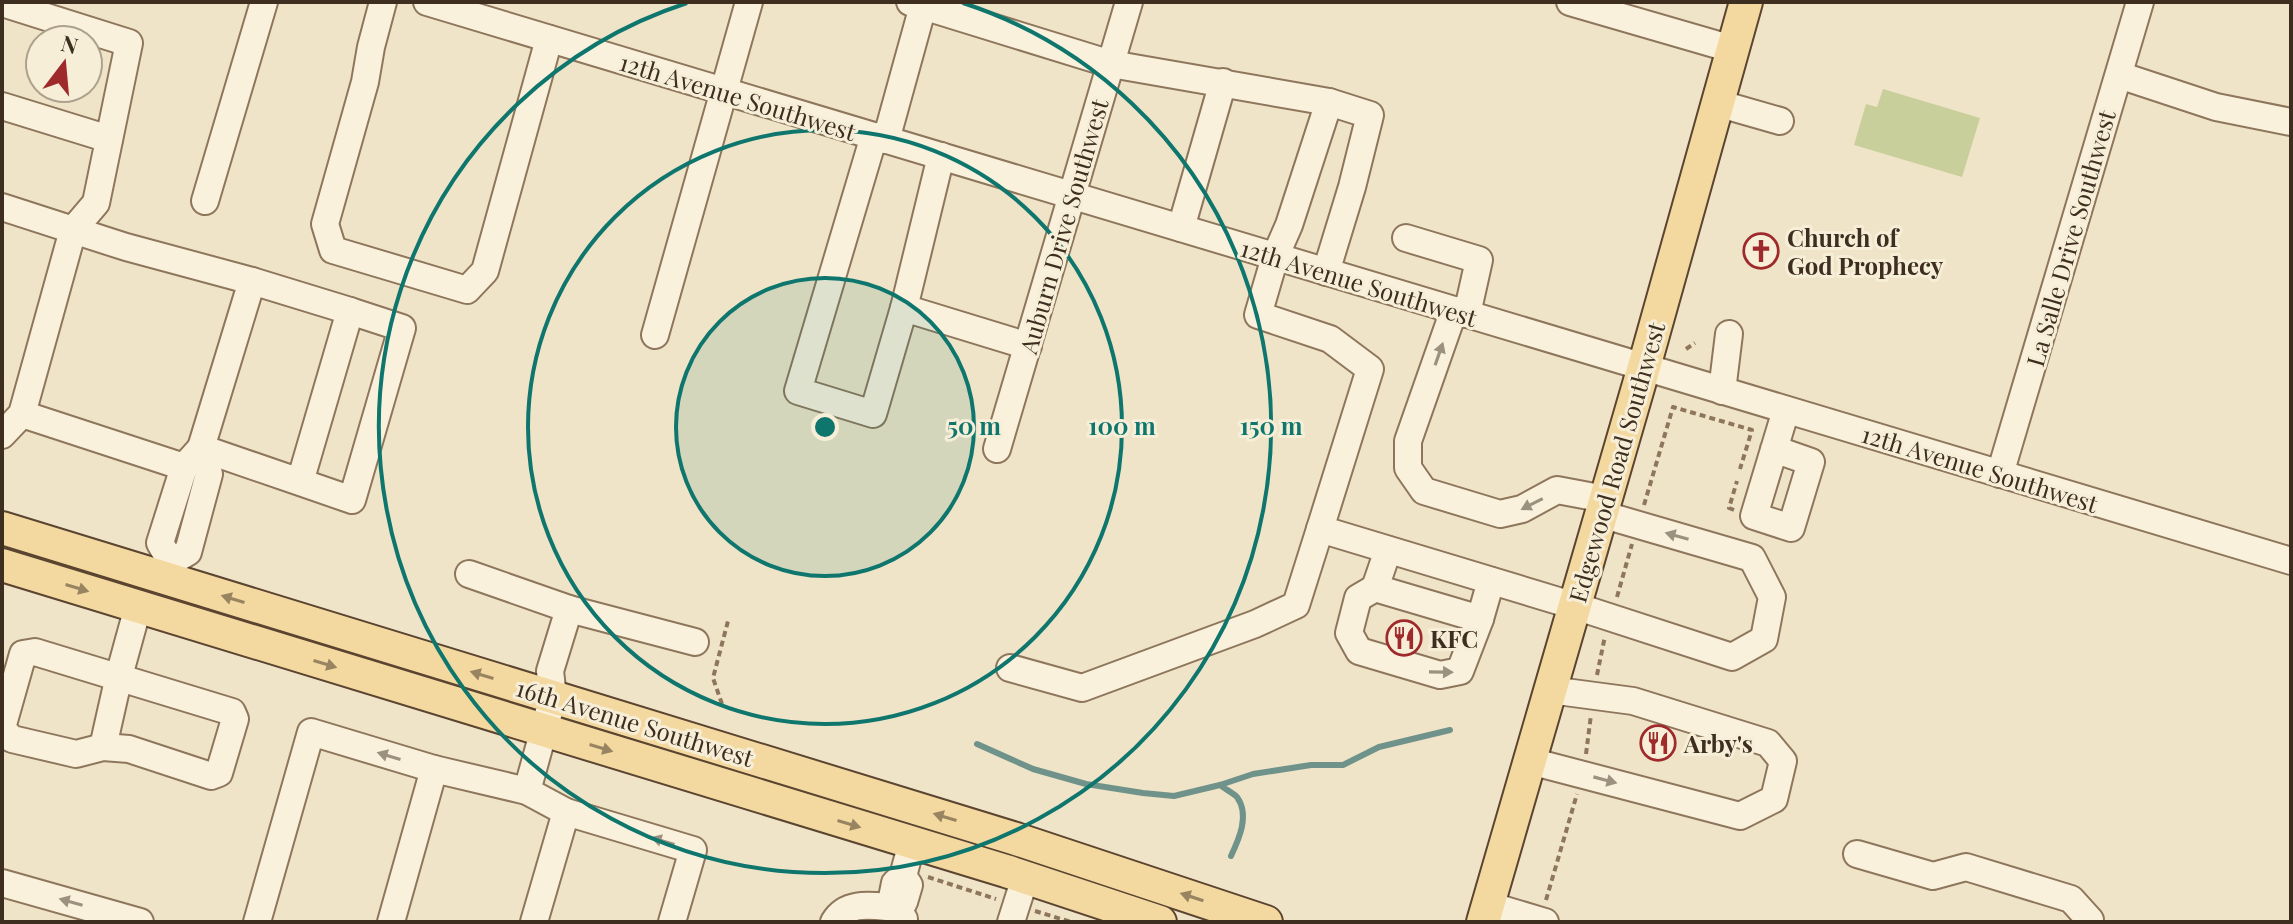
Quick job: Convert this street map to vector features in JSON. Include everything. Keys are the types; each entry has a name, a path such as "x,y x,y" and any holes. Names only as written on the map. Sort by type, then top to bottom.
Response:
{"main road":[{"name":"Edgewood Road Southwest","path":"1486,914 1746,2"},
{"name":"16th Avenue Southwest","path":"2,528 169,570 553,697 1016,839 1266,922"},
{"name":"16th Avenue Southwest","path":"2,565 544,731 1018,902 1160,922"}],"street":[{"path":"205,201 264,2"},
{"path":"383,2 365,82 325,224 333,250 467,290 485,271 549,39"},
{"name":"12th Avenue Southwest","path":"427,2 2291,561"},
{"path":"655,335 749,2"},
{"name":"Auburn Drive Southwest","path":"997,449 1129,2"},
{"path":"1570,2 1732,49"},
{"name":"La Salle Drive Southwest","path":"2000,474 2140,2"},
{"path":"2,3 129,43 96,203 73,230 22,414 2,435"},
{"path":"941,156 904,308 873,414 798,391 880,138 917,4 1111,64 1329,102 1370,115 1326,272"},
{"path":"2119,75 2216,107 2291,122"},
{"path":"1181,228 1223,82"},
{"path":"1010,668 1082,688 1255,624 1296,605 1370,369 1330,339 1258,315 1329,102"},
{"path":"1717,103 1780,121"},
{"path":"2,106 109,139"},
{"path":"2,207 402,328 352,500 300,482 22,414"},
{"path":"1320,529 1732,657 1764,639 1772,597 1752,558 1557,490 1522,509 1500,514 1424,491 1408,468 1408,441 1479,260 1406,238"},
{"path":"192,457 252,281"},
{"path":"904,308 1028,346"},
{"path":"300,482 350,311"},
{"path":"1722,391 1729,334"},
{"path":"1774,449 1786,410"},
{"path":"103,747 119,676 147,610 169,570 188,552 209,474 192,457"},
{"path":"1388,550 1375,588 1358,598 1349,633 1359,651 1440,675 1460,671 1491,581"},
{"path":"469,574 569,609 695,642"},
{"path":"1375,588 1480,619"},
{"path":"527,791 553,697 550,671 569,609"},
{"path":"35,652 119,676 232,712 235,719 219,773 211,776 129,749 103,747 76,754 12,739 2,728 23,654 35,652"},
{"path":"1530,761 1740,816 1774,799 1783,761 1768,743 1633,701 1550,690"},
{"path":"257,922 311,732 434,769 527,791 566,812 693,850 672,922"},
{"path":"391,922 434,769"},
{"path":"534,922 566,812"},
{"path":"1857,854 1933,876 1966,867 2071,899 2090,922"},
{"path":"901,915 892,898 895,883 907,863"},
{"path":"2,883 140,922"},
{"path":"834,922 841,912 852,907 901,915"},
{"path":"1486,914 1545,922"}],"path":[{"path":"1686,349 1695,343"},
{"path":"722,704 713,678 728,621"},
{"path":"907,863 1071,922"}],"green space":[{"path":"1883,89 1980,118 1962,177 1854,145 1866,104 1877,107"}],"waterway":[{"path":"977,744 1033,769 1086,784 1174,796 1253,774 1311,765 1343,765 1379,747 1450,730"},
{"path":"1220,785 1237,797 1243,811 1242,827 1231,856"}],"place":[{"name":"Church of God Prophecy","path":"1761,251"},
{"name":"KFC","path":"1404,638"},
{"name":"Arby's","path":"1658,743"}]}
